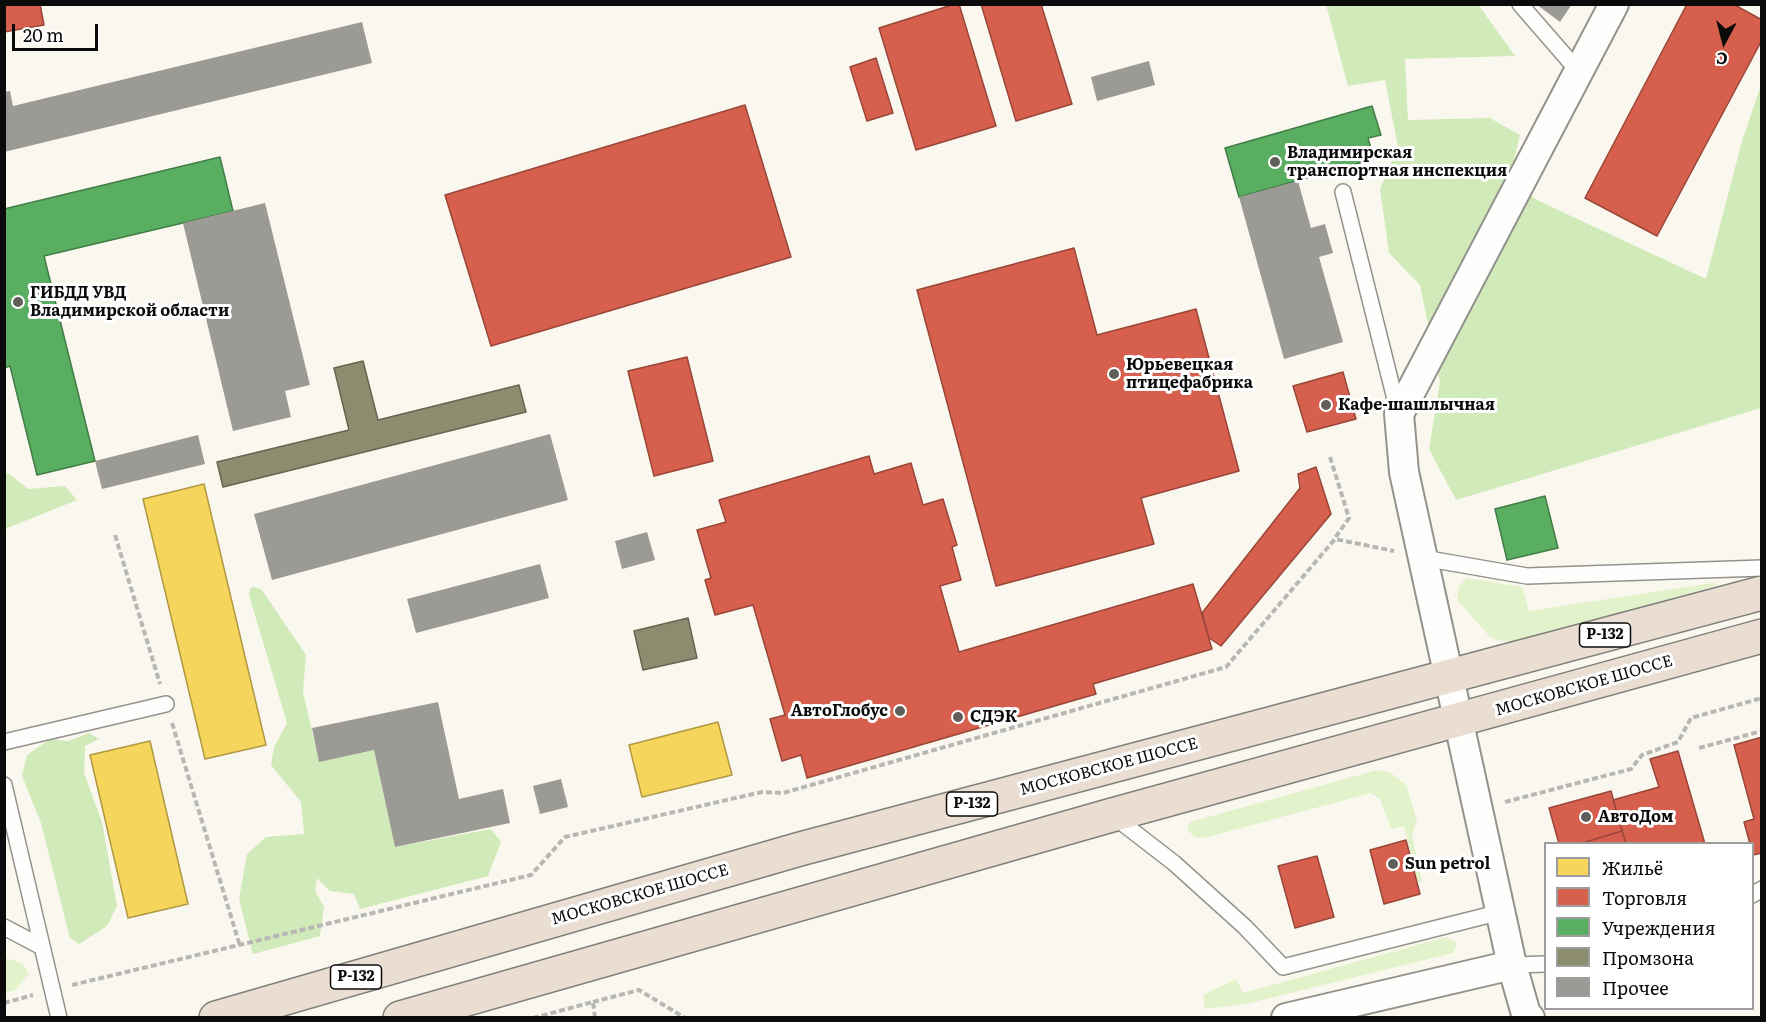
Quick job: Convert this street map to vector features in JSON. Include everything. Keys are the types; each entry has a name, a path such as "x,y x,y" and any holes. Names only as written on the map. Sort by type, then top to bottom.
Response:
{"highway":[{"name":"МОСКОВСКОЕ ШОССЕ","path":"216,1017 800,849 1761,593"},
{"name":"МОСКОВСКОЕ ШОССЕ","path":"400,1017 1112,815 1761,636"}],"street":[{"path":"1530,1017 1526,1014 1512,965 1404,472 1399,414 1614,4"},
{"path":"1286,1017 1512,965"}],"lane":[{"path":"1520,4 1579,72"},
{"path":"1343,192 1399,414"},
{"path":"1423,558 1527,576 1761,568"},
{"path":"4,742 166,704"},
{"path":"4,785 59,1017"},
{"path":"1112,815 1174,863 1245,927 1284,967 1501,912"},
{"path":"4,927 42,947"},
{"path":"1512,965 1544,964"}],"path":[{"path":"4,1003 52,989 531,875 566,837 762,792 783,793 1226,667 1335,539 1349,518 1330,457"},
{"path":"115,536 240,946"},
{"path":"1335,539 1423,558"},
{"path":"1478,809 1631,769 1642,755 1678,742 1691,718 1761,698"},
{"path":"1699,748 1761,731"},
{"path":"533,1017 639,990 685,1017"},
{"path":"593,1002 595,1017"}],"green space":[{"path":"1326,5 1481,5 1480,7 1515,56 1405,59 1408,120 1490,118 1520,135 1509,181 1539,201 1706,279 1742,141 1761,85 1761,408 1456,500 1429,449 1440,382 1420,285 1389,253 1380,189 1398,147 1385,80 1348,86"},
{"path":"8,473 28,489 65,486 77,500 5,529 5,475"},
{"path":"1467,578 1522,587 1529,611 1712,583 1718,585 1512,643 1491,638 1457,600 1458,587"},
{"path":"250,588 262,590 306,655 303,692 319,761 374,750 395,847 491,829 501,842 488,876 360,909 354,894 330,891 317,878 315,891 324,907 320,936 253,954 239,899 247,854 266,837 304,834 301,802 271,765 274,747 287,723 249,595"},
{"path":"89,733 99,739 85,746 84,773 102,822 117,906 107,926 79,944 70,938 41,823 22,776 27,755 50,739 68,741"},
{"path":"1377,770 1391,773 1406,785 1417,820 1412,835 1422,881 1418,883 1404,826 1391,829 1380,799 1371,793 1204,838 1195,837 1187,830 1190,822"},
{"path":"1446,937 1457,943 1453,953 1250,1003 1205,1009 1203,995 1236,979 1243,993"},
{"path":"5,958 22,963 29,974 15,990 5,993"}],"building: Жильё":[{"path":"204,484 266,745 205,759 143,499"},
{"path":"718,722 732,775 642,797 629,745"},
{"path":"150,741 188,904 128,918 90,755"}],"building: Торговля":[{"path":"4,4 40,4 44,25 4,32"},
{"path":"959,4 996,126 916,150 879,28"},
{"path":"981,4 1041,4 1072,104 1016,121"},
{"path":"1687,4 1733,4 1762,20 1762,40 1657,236 1585,198"},
{"path":"876,58 893,113 867,121 850,67"},
{"path":"745,105 791,257 491,346 445,195"},
{"path":"1074,248 1097,335 1196,309 1239,471 1141,498 1154,544 996,586 917,290"},
{"path":"687,357 713,461 654,476 628,371"},
{"path":"1343,372 1356,419 1307,432 1293,386"},
{"path":"869,456 874,474 911,463 923,505 943,499 957,545 952,547 961,580 940,586 959,652 1193,584 1212,649 1093,684 1096,694 807,778 801,755 782,761 770,719 785,715 753,605 715,615 705,580 711,578 697,530 726,522 719,500"},
{"path":"1316,467 1331,514 1221,646 1209,638 1202,613 1300,488 1298,474"},
{"path":"1762,737 1762,853 1754,855 1754,842 1749,842 1744,822 1754,819 1734,745"},
{"path":"1678,751 1704,842 1625,842 1613,800 1659,787 1650,759"},
{"path":"1611,791 1622,831 1586,842 1558,842 1549,808"},
{"path":"1622,831 1625,842 1586,842"},
{"name":"Sun petrol","path":"1406,840 1420,894 1384,904 1370,850"},
{"path":"1317,856 1334,917 1295,928 1278,866"}],"building: Учреждения":[{"path":"1372,106 1381,135 1368,138 1374,159 1239,197 1225,148"},
{"name":"ГИБДД УВД Владимирской области","path":"220,157 233,211 44,256 95,461 37,475 10,366 4,368 4,209"},
{"path":"1545,496 1558,548 1507,560 1495,509"}],"building: Промзона":[{"path":"363,361 378,420 519,385 526,412 223,487 217,462 349,430 334,368"},
{"path":"688,618 697,658 643,670 634,631"}],"building: Прочее":[{"path":"1536,4 1572,4 1560,22"},
{"path":"362,22 372,63 4,152 4,92 10,91 13,106"},
{"path":"1149,61 1155,85 1097,101 1091,77"},
{"path":"1298,181 1311,228 1325,224 1333,253 1319,257 1343,342 1284,359 1239,197"},
{"path":"265,203 310,385 285,391 291,417 233,431 183,223"},
{"path":"550,434 568,500 272,580 254,514"},
{"path":"198,435 205,464 102,489 95,461"},
{"path":"647,532 655,560 622,569 615,541"},
{"path":"540,564 549,598 416,633 407,599"},
{"path":"438,702 459,799 503,789 510,823 395,847 374,750 319,762 312,728"},
{"path":"561,779 568,807 540,814 533,786"}],"place":[{"name":"Владимирская транспортная инспекция","path":"1275,162"},
{"name":"ГИБДД УВД Владимирской области","path":"18,302"},
{"name":"Юрьевецкая птицефабрика","path":"1114,374"},
{"name":"Кафе-шашлычная","path":"1326,405"},
{"name":"АвтоГлобус","path":"900,711"},
{"name":"СДЭК","path":"958,717"},
{"name":"АвтоДом","path":"1586,817"},
{"name":"Sun petrol","path":"1393,864"}]}
